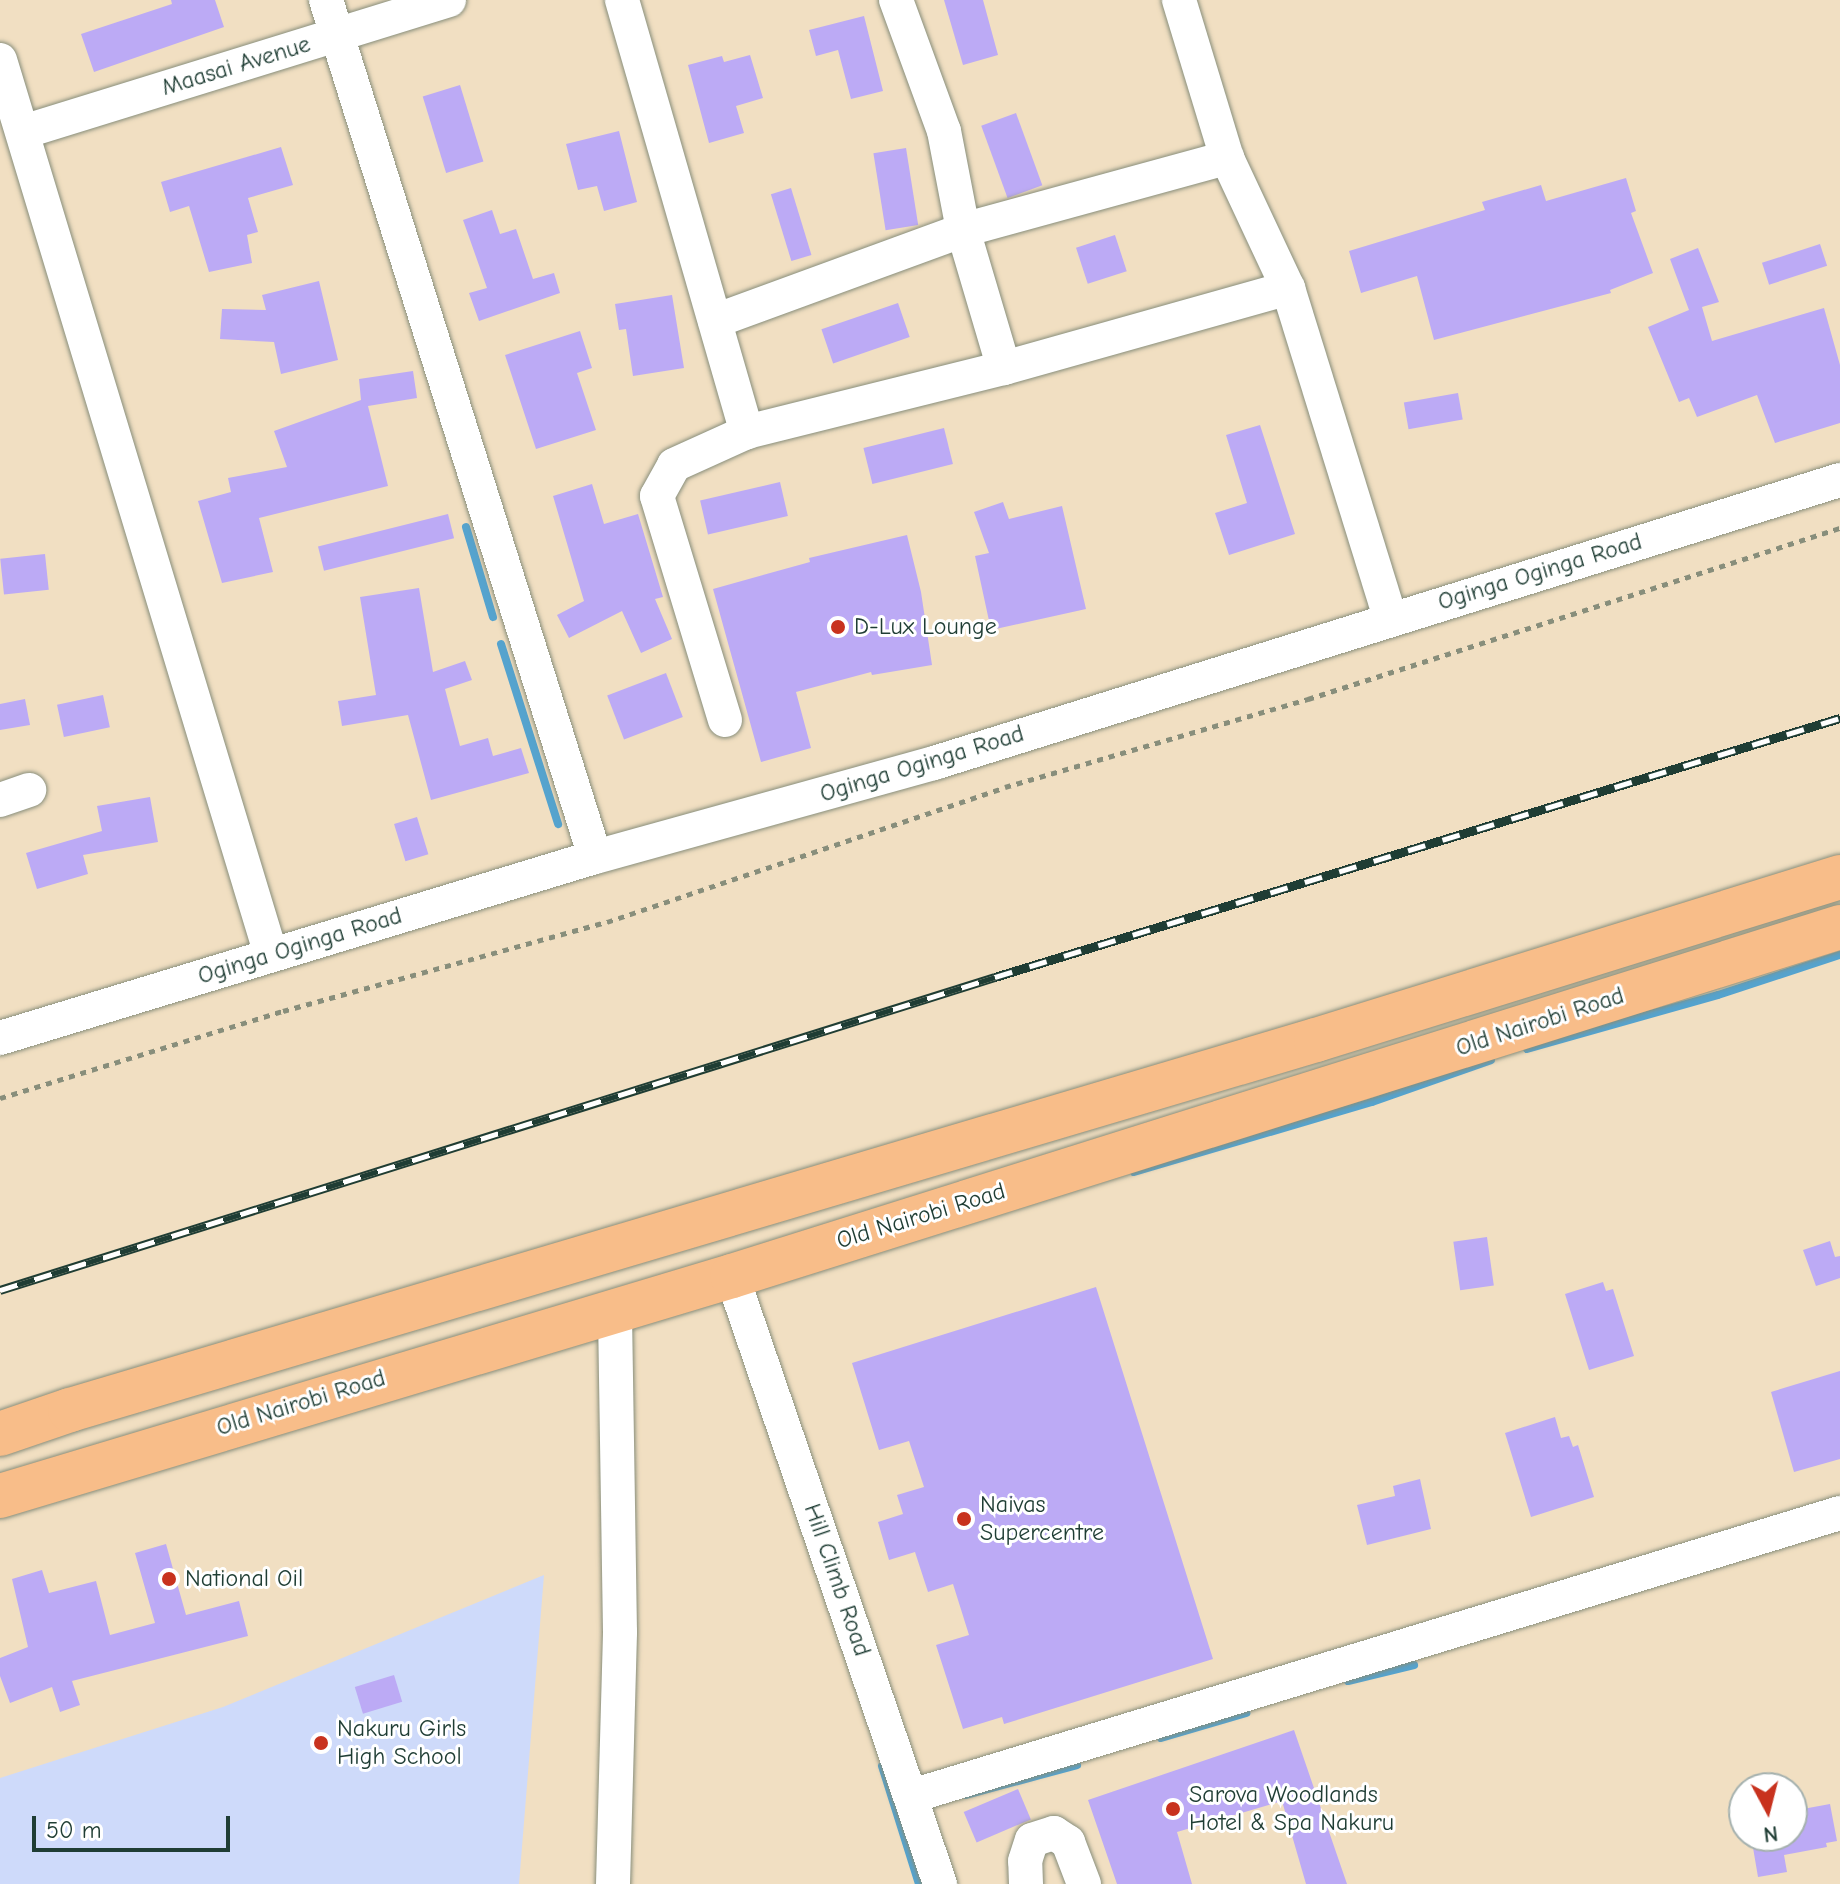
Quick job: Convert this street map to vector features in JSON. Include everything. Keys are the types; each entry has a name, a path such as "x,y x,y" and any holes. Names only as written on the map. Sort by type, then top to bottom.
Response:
{"highway":[{"name":"Old Nairobi Road","path":"0,1434 70,1410 1301,1044 1840,877"},
{"name":"Old Nairobi Road","path":"0,1496 88,1467 732,1276 1840,927"},
{"path":"0,1421 70,1410"},
{"path":"0,1515 88,1467"}],"street":[{"path":"326,0 595,857"},
{"name":"Maasai Avenue","path":"23,132 449,0"},
{"path":"622,0 747,432"},
{"path":"896,0 944,131 963,230 1004,368"},
{"path":"1179,0 1227,158 1288,288 1390,618"},
{"path":"0,60 271,955"},
{"path":"715,321 963,230 1227,158"},
{"path":"725,720 657,496 674,465 747,432 1004,368 1288,288"},
{"name":"Oginga Oginga Road","path":"0,1038 595,857 934,763 1390,618 1840,480"},
{"name":"Hill Climb Road","path":"732,1276 940,1884"},
{"path":"613,1884 620,1632 615,1309"},
{"path":"912,1796 1840,1513"},
{"path":"1026,1884 1025,1861 1032,1840 1054,1833 1068,1842 1084,1884"}],"path":[{"path":"0,1098 283,1011 607,922 1005,787 1308,699 1840,528"}],"shaded area":[{"name":"Nakuru Girls High School","path":"544,1575 519,1884 0,1884 0,1778 223,1707"}],"building":[{"path":"171,0 215,0 224,27 94,72 81,34 172,4"},
{"path":"944,0 983,0 998,55 963,65"},
{"path":"864,16 883,91 851,99 838,50 816,56 809,30"},
{"path":"750,55 763,98 736,106 744,133 709,143 688,65 722,56 724,62"},
{"path":"460,85 483,162 446,173 423,96"},
{"path":"1016,113 1042,185 1008,198 981,126"},
{"path":"619,131 637,202 604,211 597,186 578,190 566,144"},
{"path":"281,147 293,185 248,198 258,232 247,235 252,263 209,272 189,206 170,212 161,182"},
{"path":"906,148 918,225 886,230 873,153"},
{"path":"1626,178 1636,211 1631,213 1653,273 1610,290 1611,293 1434,340 1417,276 1361,293 1349,251 1485,210 1482,202 1541,185 1546,201"},
{"path":"791,188 811,255 791,261 771,194"},
{"path":"492,210 500,234 516,229 533,279 554,273 560,293 479,321 469,293 487,288 463,220"},
{"path":"1115,235 1127,271 1088,284 1076,248"},
{"path":"1820,244 1827,266 1769,285 1762,263"},
{"path":"1698,248 1719,302 1702,307 1712,341 1824,308 1840,365 1840,423 1775,443 1757,395 1697,417 1689,398 1679,402 1648,327 1689,310 1670,259"},
{"path":"319,281 338,360 281,374 274,342 220,339 222,309 266,310 262,295"},
{"path":"672,295 684,368 633,376 626,329 619,330 615,304"},
{"path":"898,303 910,337 833,363 821,329"},
{"path":"580,331 592,368 577,373 596,430 536,449 505,355"},
{"path":"413,371 417,398 368,406 388,486 259,518 273,572 222,583 198,501 231,492 228,478 287,467 274,431 361,400 359,379"},
{"path":"1458,393 1463,420 1409,429 1404,403"},
{"path":"1260,425 1295,534 1229,555 1215,513 1247,503 1226,435"},
{"path":"944,428 953,464 872,484 863,448"},
{"path":"780,482 788,516 708,535 700,500"},
{"path":"592,484 604,524 638,514 663,597 655,599 672,639 641,653 622,611 569,638 557,615 584,601 553,496"},
{"path":"1003,502 1009,519 1062,506 1086,609 991,630 975,556 989,553 974,512"},
{"path":"448,514 454,538 324,571 318,546"},
{"path":"907,535 921,592 932,665 872,675 871,672 796,692 811,748 761,762 713,589 810,562 809,558"},
{"path":"45,554 49,590 4,595 0,559"},
{"path":"419,588 433,672 465,661 472,680 445,689 460,746 488,738 493,756 521,748 529,773 431,800 408,715 342,726 338,701 376,695 360,597"},
{"path":"666,673 683,717 624,739 607,696"},
{"path":"103,695 110,727 64,737 57,705"},
{"path":"25,699 30,725 0,730 0,704"},
{"path":"150,797 158,842 83,855 88,874 37,889 26,853 102,831 97,806"},
{"path":"417,817 428,854 405,861 394,824"},
{"path":"1487,1237 1494,1286 1460,1290 1453,1242"},
{"path":"1830,1241 1835,1257 1840,1256 1840,1278 1816,1286 1803,1250"},
{"path":"1603,1282 1606,1291 1613,1289 1634,1356 1589,1370 1565,1294"},
{"path":"1096,1287 1213,1659 1004,1724 1002,1717 963,1729 936,1645 969,1635 953,1584 928,1592 915,1552 889,1560 878,1522 903,1514 897,1495 924,1487 909,1441 879,1450 852,1363"},
{"path":"1840,1371 1840,1459 1794,1472 1771,1392"},
{"path":"1555,1417 1561,1438 1569,1436 1573,1447 1578,1445 1594,1497 1531,1517 1505,1433"},
{"path":"1420,1479 1431,1529 1367,1545 1357,1505 1395,1496 1393,1486"},
{"path":"166,1544 186,1615 239,1601 248,1636 72,1681 80,1705 60,1712 52,1687 10,1703 0,1676 0,1658 28,1647 12,1579 42,1570 49,1593 96,1581 110,1635 155,1623 135,1553"},
{"path":"394,1675 402,1702 363,1714 355,1687"},
{"name":"Sarova Woodlands Hotel & Spa Nakuru","path":"1294,1730 1347,1884 1306,1884 1282,1801 1177,1832 1192,1884 1117,1884 1088,1800"},
{"path":"1018,1789 1031,1819 977,1842 964,1812"},
{"path":"1830,1804 1837,1841 1826,1843 1827,1847 1808,1851 1808,1808"},
{"path":"1754,1852 1800,1852 1784,1855 1787,1872 1758,1877"}],"waterway":[{"path":"466,527 493,617"},
{"path":"501,644 558,824"},
{"path":"1527,1049 1718,995 1840,955"},
{"path":"1134,1172 1372,1102 1491,1060"},
{"path":"1348,1681 1414,1665"},
{"path":"1161,1738 1246,1713"},
{"path":"966,1795 1077,1765"},
{"path":"882,1766 919,1884"}],"railway":[{"path":"0,1290 995,977 1840,718"}],"place":[{"name":"D-Lux Lounge","path":"838,627"},
{"name":"Naivas Supercentre","path":"964,1519"},
{"name":"National Oil","path":"169,1579"},
{"name":"Nakuru Girls High School","path":"321,1743"},
{"name":"Sarova Woodlands Hotel & Spa Nakuru","path":"1173,1809"}]}
